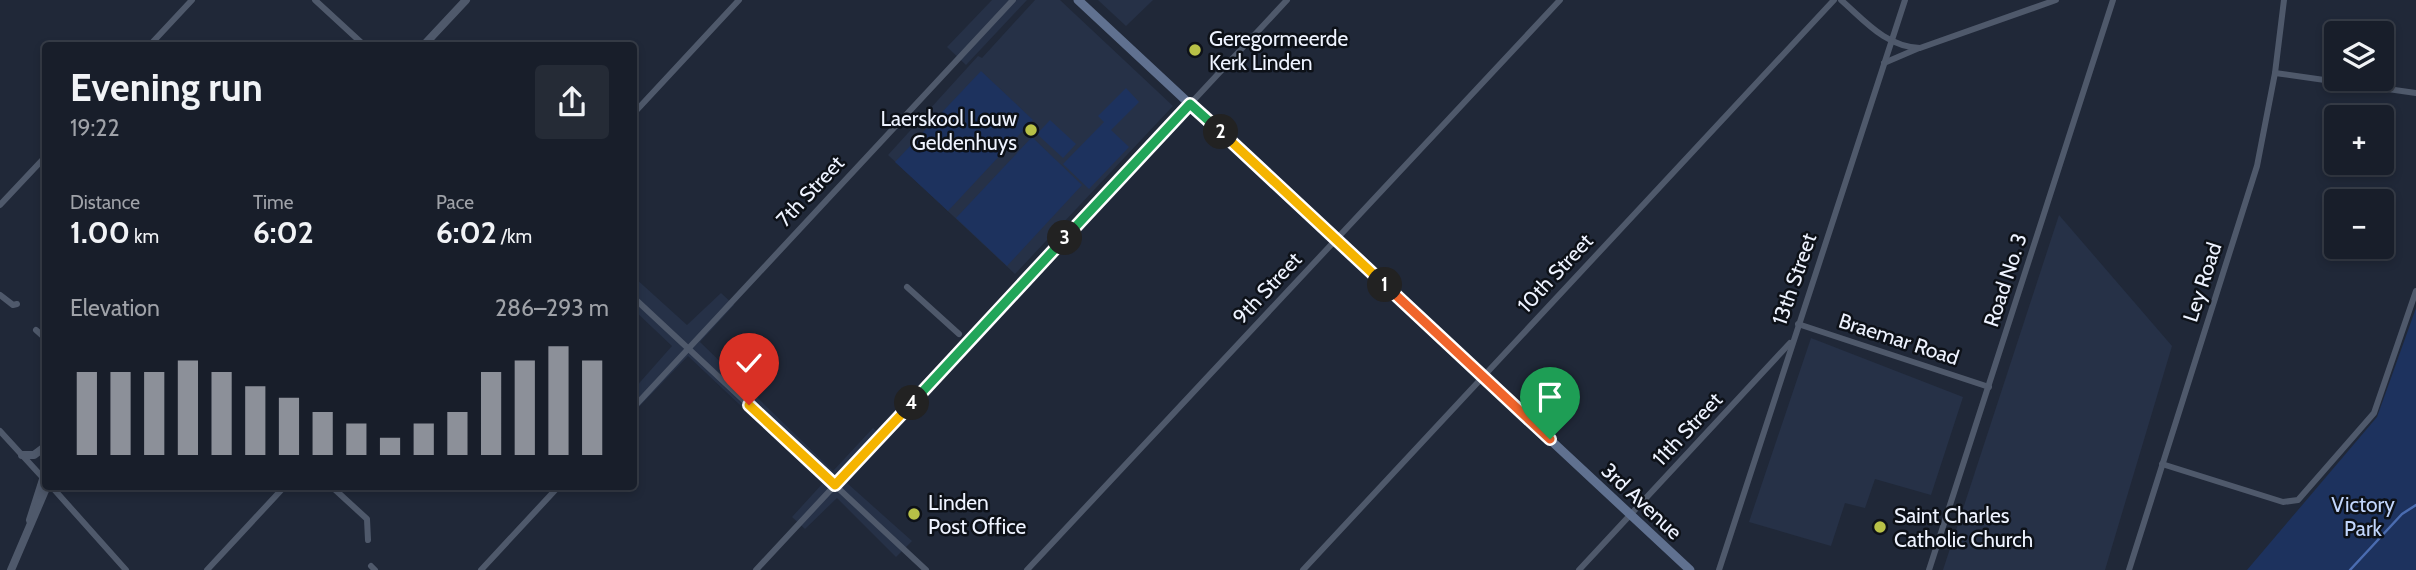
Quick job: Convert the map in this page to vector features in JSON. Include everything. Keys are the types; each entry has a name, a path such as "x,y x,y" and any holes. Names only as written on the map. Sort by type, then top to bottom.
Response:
{"main road":[{"name":"3rd Avenue","path":"1078,0 1690,570"}],"street":[{"path":"153,42 192,0"},
{"path":"315,0 361,42"},
{"path":"427,42 466,0"},
{"path":"637,110 739,0"},
{"name":"7th Street","path":"637,404 1013,0"},
{"path":"756,570 1287,0"},
{"name":"9th Street","path":"1027,570 1560,0"},
{"name":"10th Street","path":"1303,570 1834,0"},
{"path":"1841,0 1892,42 1920,48"},
{"name":"13th Street","path":"1719,570 1791,342 1905,0"},
{"path":"1884,63 2056,0"},
{"name":"Road No. 3","path":"1928,570 2113,0"},
{"name":"Ley Road","path":"2129,570 2257,166 2275,73 2284,0"},
{"path":"2275,73 2416,93"},
{"path":"0,205 42,160"},
{"path":"907,287 959,334"},
{"path":"2162,464 2283,502 2298,500 2374,413 2416,292"},
{"path":"0,296 13,305 17,304"},
{"path":"637,301 926,570"},
{"name":"Braemar Road","path":"1798,324 1989,387"},
{"path":"36,330 42,335"},
{"name":"11th Street","path":"1579,570 1791,342"},
{"path":"0,431 42,474"},
{"path":"22,455 34,456 42,449"},
{"path":"30,523 42,483"},
{"path":"11,570 47,490"},
{"path":"53,490 126,570"},
{"path":"207,570 281,490"},
{"path":"335,490 367,519 368,540"},
{"path":"481,570 555,490"}],"shaded area":[{"path":"992,0 1027,0 966,65 947,47"},
{"name":"Laerskool Louw Geldenhuys","path":"1035,0 1060,0 1173,106 1015,274 888,155 978,56 982,58"},
{"path":"1098,0 1153,0 1126,26"},
{"path":"2059,215 2172,346 2105,570 1943,570"},
{"path":"637,280 687,325 721,293 734,305 700,342 833,471 873,428 886,439 847,483 912,541 896,557 837,498 805,529 792,517 823,483 688,356 637,409 637,386 672,346 637,313"},
{"path":"1811,338 1963,397 1931,495 1875,479 1865,508 1845,503 1831,546 1749,522"}],"green space":[{"path":"981,71 1033,120 948,211 895,162"},
{"path":"1126,88 1139,102 1111,130 1129,147 1089,189 1063,164 1104,122 1098,116"},
{"path":"1050,120 1076,144 1063,158 1037,134"},
{"path":"1032,137 1082,185 1007,266 956,218"},
{"name":"Victory Park","path":"2416,308 2416,570 2247,570 2377,417"}],"waterway":[{"path":"2350,570 2402,514 2416,505"}],"place":[{"name":"Geregormeerde Kerk Linden","path":"1195,50"},
{"name":"Laerskool Louw Geldenhuys","path":"1031,130"},
{"name":"Linden Post Office","path":"914,514"},
{"name":"Saint Charles Catholic Church","path":"1880,527"}],"route":[{"path":"749,405 835,485 1190,104 1550,439"}]}
